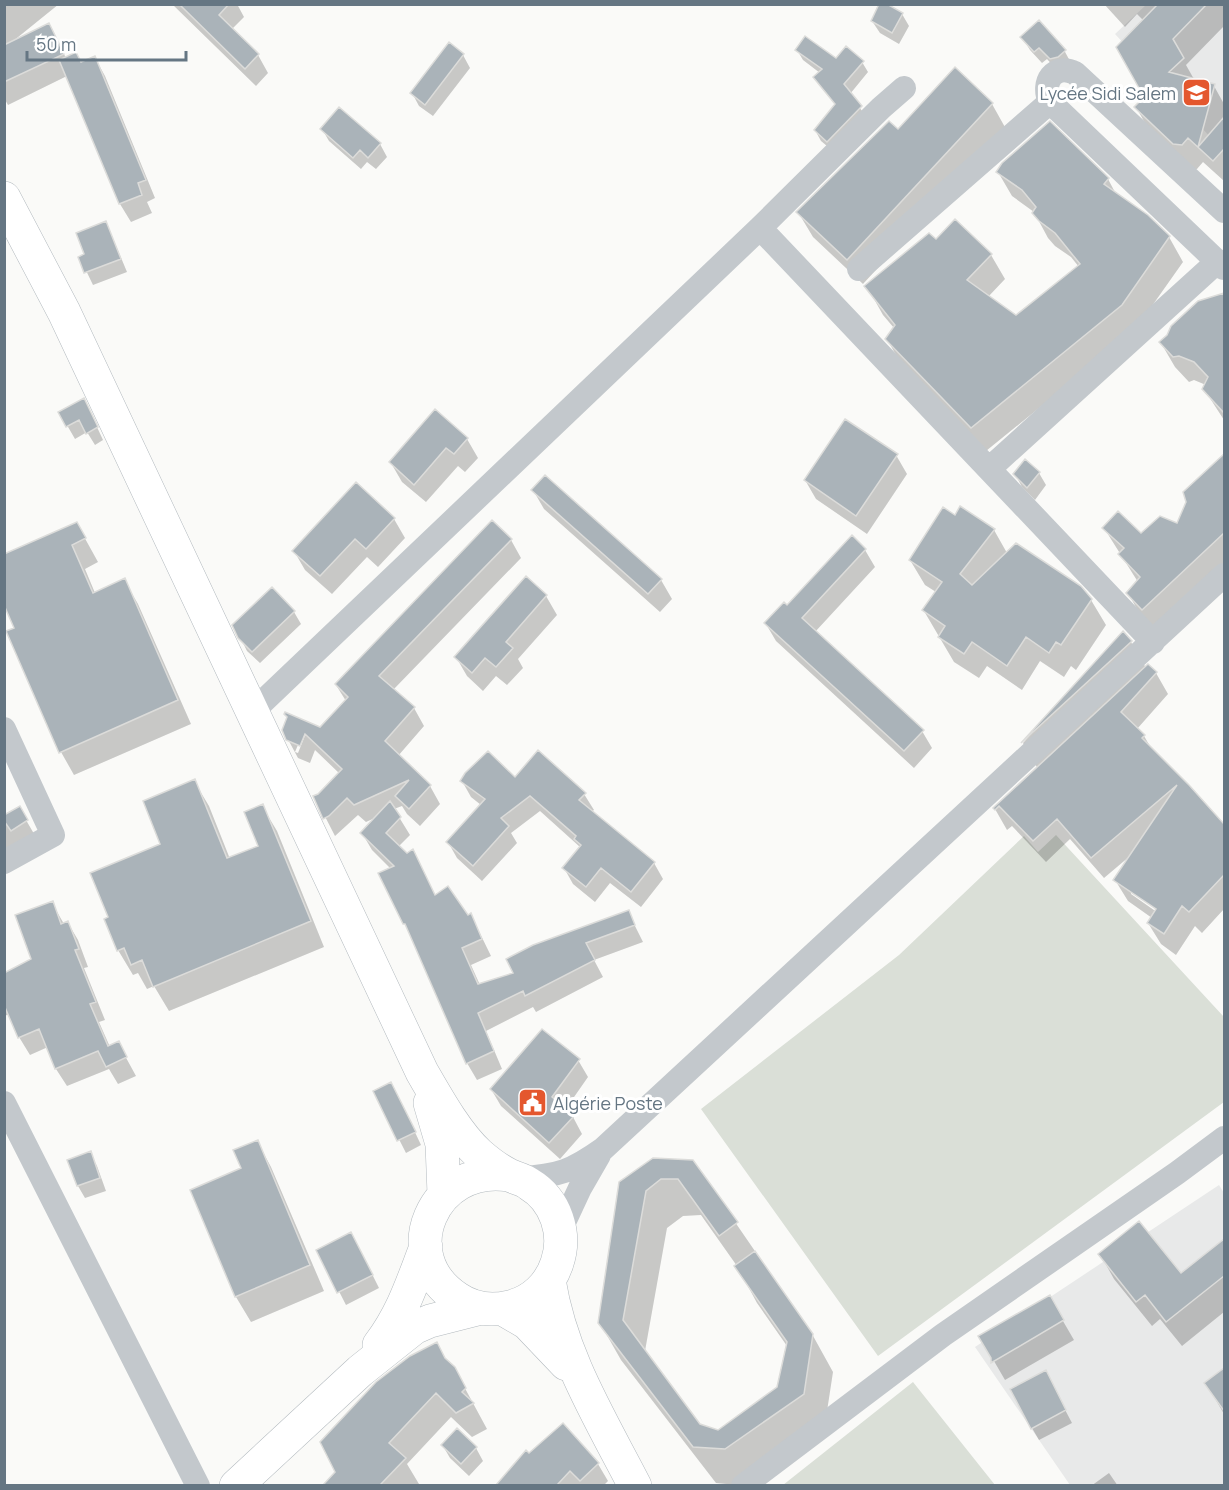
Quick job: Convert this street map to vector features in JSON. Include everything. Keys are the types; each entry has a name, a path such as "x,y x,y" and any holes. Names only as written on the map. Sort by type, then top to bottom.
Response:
{"street":[{"path":"989,470 1221,264 1050,102 1046,92 1049,79 1059,71 1068,70 1075,73 1224,212"},
{"path":"252,712 904,88"},
{"path":"859,269 1050,102"},
{"path":"4,198 64,312 422,1072 447,1114 479,1154 539,1191 553,1209 560,1230 560,1256 549,1280 534,1296 524,1302 430,1321 414,1328 360,1371 236,1485"},
{"path":"760,228 1153,642"},
{"path":"582,1384 543,1337 527,1323 492,1308 460,1301 443,1287 431,1268 426,1247 427,1225 444,1194 453,1186 474,1176 497,1173 514,1177 552,1176 579,1166 603,1149 1224,576"},
{"path":"4,729 53,835 4,862"},
{"path":"422,1072 442,1144 444,1194"},
{"path":"4,1103 198,1485"},
{"path":"742,1485 943,1335 1224,1138"},
{"path":"560,1230 580,1188 603,1149"},
{"path":"360,1371 394,1325 404,1306 426,1247"},
{"path":"549,1280 560,1330 582,1384 635,1485"}],"shaded area":[{"name":"Lycée Sidi Salem","path":"1146,5 1224,5 1224,152 1115,34"},
{"path":"1056,835 1224,1017 1224,1102 878,1356 701,1109 899,955 1024,836 1038,852"},
{"path":"1219,1185 1224,1193 1224,1485 1070,1485 975,1347"},
{"path":"913,1382 995,1485 783,1485"}],"building":[{"path":"179,4 229,4 219,15 259,54 245,69"},
{"path":"879,4 887,4 903,13 892,33 871,21"},
{"path":"1158,4 1207,4 1173,39 1184,58 1169,72 1215,84 1198,147 1224,117 1224,149 1213,161 1188,138 1182,145 1173,144 1134,107 1144,97 1116,47"},
{"path":"1039,20 1066,50 1058,57 1050,59 1039,48 1034,52 1020,37"},
{"path":"49,23 64,54 4,82 4,45"},
{"path":"805,36 836,58 846,46 864,61 844,84 862,106 827,142 814,130 835,104 813,77 822,69 795,50"},
{"path":"449,42 464,54 425,105 410,93"},
{"path":"76,52 81,62 95,56 146,180 138,183 142,195 119,204 59,60"},
{"path":"955,67 993,103 847,260 796,212 889,121 898,129"},
{"path":"339,107 381,143 368,158 360,150 353,158 320,129"},
{"path":"1050,121 1109,178 1104,184 1148,215 1170,236 1122,305 971,428 885,339 895,325 864,286 929,233 936,239 955,219 992,254 967,280 1016,315 1080,264 1055,233 1032,213 1036,207 1022,190 996,172 1002,163"},
{"path":"106,221 121,259 84,273 78,257 84,254 76,233"},
{"path":"1224,293 1224,413 1202,389 1208,377 1194,362 1179,356 1173,357 1159,342 1167,335 1171,326 1198,301"},
{"path":"84,398 98,427 86,434 79,420 66,427 58,412"},
{"path":"435,409 468,438 454,454 446,448 414,485 389,462"},
{"path":"845,419 898,454 856,516 804,480"},
{"path":"1224,454 1224,533 1142,610 1126,593 1140,577 1118,554 1124,548 1102,528 1118,511 1141,533 1160,516 1177,523 1186,502 1183,492"},
{"path":"1025,459 1040,472 1027,488 1013,474"},
{"path":"545,475 662,579 648,594 531,490"},
{"path":"356,482 395,518 366,549 355,539 320,576 292,551"},
{"path":"960,506 995,529 960,574 972,585 1016,543 1081,586 1092,599 1061,645 1056,642 1049,653 1026,637 1007,666 972,642 964,654 938,637 945,626 922,610 942,582 909,560 943,507 955,515"},
{"path":"492,520 512,539 379,676 415,707 385,741 431,785 409,809 395,796 409,780 354,805 347,798 323,819 313,796 318,794 342,769 305,734 300,746 286,740 282,730 287,717 285,712 320,727 348,697 335,684"},
{"path":"77,522 86,538 72,545 93,593 125,578 178,700 59,753 6,631 14,628 4,605 4,554"},
{"path":"852,535 866,549 802,618 924,730 904,751 764,623 784,602 787,605"},
{"path":"526,576 547,595 506,642 513,648 496,667 485,658 472,673 454,657"},
{"path":"272,587 295,611 252,652 238,638 232,625"},
{"path":"1123,631 1132,641 1021,743"},
{"path":"1148,664 1157,672 1121,712 1145,735 1142,738 1224,824 1224,875 1189,912 1182,906 1164,934 1147,923 1156,909 1113,880 1177,785 1091,858 1057,819 1033,841 999,806 995,810 993,808"},
{"path":"538,750 586,793 579,800 655,862 631,892 601,868 586,887 562,868 581,845 574,839 576,836 530,796 501,818 509,826 473,866 446,842 485,799 460,781 465,773 488,751 515,777"},
{"path":"195,779 227,858 258,846 244,812 263,804 311,921 153,987 142,960 131,965 124,948 117,951 104,919 108,917 90,873 160,844 143,801"},
{"path":"390,801 401,817 386,833 407,853 413,849 435,895 448,886 468,915 471,913 482,939 462,948 478,984 513,973 506,959 533,945 629,910 635,925 586,943 595,960 525,996 523,991 478,1013 494,1051 466,1064 405,924 378,873 394,866 360,833"},
{"path":"20,806 28,820 11,831 4,821 4,815"},
{"path":"53,901 61,924 68,921 79,949 75,950 96,1002 90,1004 108,1046 119,1041 127,1057 106,1067 98,1051 55,1069 39,1029 18,1038 4,1005 4,973 31,959 15,915"},
{"path":"542,1029 580,1059 552,1097 574,1116 549,1143 490,1089"},
{"path":"391,1082 416,1132 397,1141 373,1091"},
{"path":"258,1140 310,1265 235,1297 190,1190 241,1168 233,1150"},
{"path":"91,1151 100,1178 77,1186 67,1160"},
{"path":"653,1158 693,1160 738,1222 719,1236 678,1179 661,1179 646,1191 623,1320 700,1424 718,1430 777,1387 787,1342 734,1266 755,1251 813,1334 804,1394 725,1449 693,1447 598,1323 619,1182"},
{"path":"1139,1221 1181,1273 1224,1239 1224,1276 1166,1322 1145,1295 1136,1302 1098,1254"},
{"path":"351,1232 373,1275 337,1293 316,1250"},
{"path":"1050,1295 1064,1320 991,1363 991,1358 978,1336"},
{"path":"437,1342 445,1358 455,1367 466,1388 462,1392 474,1403 456,1413 436,1393 389,1443 406,1458 380,1485 323,1485 335,1472 320,1442 376,1382 410,1356"},
{"path":"1224,1368 1224,1411 1204,1383"},
{"path":"1046,1370 1066,1410 1031,1429 1010,1389"},
{"path":"563,1423 599,1463 580,1481 570,1471 557,1485 496,1485 526,1450 529,1453"},
{"path":"457,1428 477,1447 461,1464 441,1445"}],"place":[{"name":"Lycée Sidi Salem","path":"1197,93"},
{"name":"Algérie Poste","path":"532,1103"}]}
